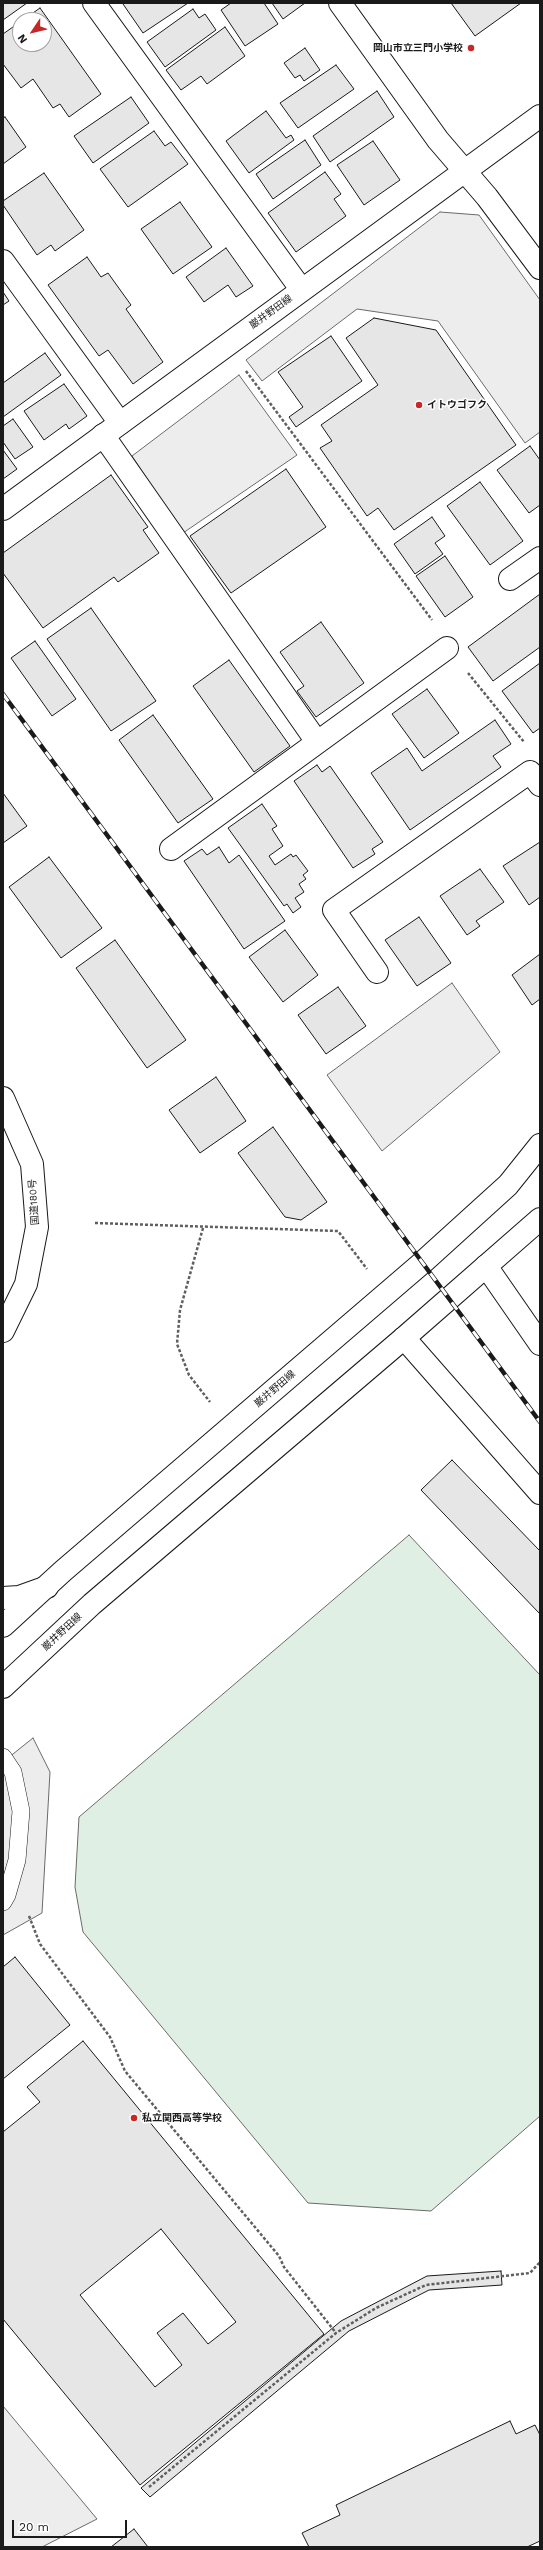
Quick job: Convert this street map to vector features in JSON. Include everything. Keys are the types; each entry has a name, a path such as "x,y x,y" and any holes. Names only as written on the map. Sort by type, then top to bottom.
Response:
{"main road":[{"path":"94,3 301,289"},
{"path":"340,3 438,140 487,196 540,268"},
{"name":"巌井野田線","path":"3,509 301,289 540,116"},
{"path":"3,261 317,742"},
{"path":"510,579 540,558"},
{"path":"171,849 447,648"},
{"path":"377,972 334,910 535,778"},
{"name":"国道180号","path":"3,1098 32,1164 37,1227 26,1284 3,1331"},
{"name":"巌井野田線","path":"3,1626 422,1263 508,1185 540,1145"},
{"name":"巌井野田線","path":"3,1687 92,1604 540,1220"},
{"path":"486,1266 540,1344"},
{"path":"404,1338 540,1493"},
{"path":"3,1598 19,1597 47,1587"}],"lane":[{"path":"3,1757 13,1772 21,1810 17,1860 7,1895 3,1902"}],"path":[{"path":"226,344 444,635 447,648 530,750 535,778"},
{"path":"95,1223 203,1228 338,1230 370,1273"},
{"path":"203,1228 180,1310 177,1344 189,1375 212,1404"},
{"path":"28,1912 40,1944 110,2037 125,2071 279,2256 284,2267 336,2333"},
{"path":"149,2486 336,2333 376,2308 426,2285 530,2273 540,2262"}],"green space":[{"path":"409,1535 540,1675 540,2116 431,2211 308,2203 83,1932 75,1887 79,1817"}],"shaded area":[{"path":"440,212 479,215 540,300 540,432 525,443 438,321 357,309 262,381 246,360"},
{"path":"239,375 297,455 183,533 132,456"},
{"path":"452,983 500,1052 382,1151 327,1075"},
{"path":"33,1738 50,1772 42,1913 3,1935 3,1762"},
{"path":"3,2406 97,2519 42,2547 3,2547"}],"building":[{"path":"3,3 27,3 12,12 12,14 3,20"},
{"path":"188,3 143,33 123,4"},
{"path":"231,3 264,3 278,24 245,46 221,10"},
{"path":"272,3 305,3 283,19"},
{"path":"451,3 521,3 475,36"},
{"path":"40,8 43,12 34,12"},
{"path":"193,9 199,18 205,14 216,30 165,67 147,42"},
{"path":"52,25 101,94 69,117 60,104 53,108 33,79 21,88 3,64 3,34 12,28 12,52 52,52"},
{"path":"225,27 245,56 207,84 201,76 181,90 166,70"},
{"path":"305,48 320,70 304,81 300,75 295,78 284,63"},
{"path":"336,65 354,89 298,128 280,103"},
{"path":"377,91 394,117 330,162 313,136"},
{"path":"131,97 149,123 93,163 74,136"},
{"path":"266,111 286,138 291,135 294,140 249,173 226,141"},
{"path":"5,117 26,147 3,164 3,118"},
{"path":"154,131 165,146 171,142 188,164 128,207 100,169"},
{"path":"305,140 321,165 273,199 256,174"},
{"path":"373,141 400,180 364,205 337,165"},
{"path":"325,172 341,194 334,199 346,216 296,252 268,213"},
{"path":"44,173 84,230 55,251 51,245 37,255 3,205 3,201"},
{"path":"180,202 212,247 173,274 141,229"},
{"path":"226,248 253,286 236,297 228,285 204,302 186,277"},
{"path":"87,257 101,277 108,273 131,305 126,309 163,362 133,384 108,350 99,356 48,285"},
{"path":"3,292 9,301 3,305"},
{"name":"イトウゴフク","path":"374,318 436,330 516,445 394,530 378,508 367,516 320,448 332,441 321,425 378,385 346,338"},
{"path":"331,336 362,381 296,427 289,417 303,407 278,372"},
{"path":"45,353 61,375 3,417 3,383"},
{"path":"64,384 87,416 69,429 66,424 44,440 24,411"},
{"path":"13,419 33,447 15,459 3,442 3,426"},
{"path":"530,446 540,460 540,505 529,513 497,470"},
{"path":"3,450 17,469 3,479"},
{"path":"286,469 326,527 231,593 190,536"},
{"path":"111,475 148,527 143,530 159,553 118,582 114,577 43,628 3,573 3,553"},
{"path":"480,482 523,541 490,565 447,506"},
{"path":"432,517 445,536 435,543 443,554 415,574 394,544"},
{"path":"445,556 473,597 445,617 416,576"},
{"path":"540,594 540,647 493,681 468,647"},
{"path":"91,608 156,701 111,731 47,639"},
{"path":"321,622 364,683 316,717 297,691 304,686 280,652"},
{"path":"35,641 76,699 52,716 11,658"},
{"path":"229,660 290,746 254,772 193,686"},
{"path":"540,663 540,728 533,733 502,691"},
{"path":"427,689 459,733 424,758 392,714"},
{"path":"153,715 213,799 178,823 119,740"},
{"path":"495,720 511,744 493,756 501,767 410,830 371,773 407,748 422,771"},
{"path":"317,765 322,772 330,766 383,842 372,849 375,854 353,868 294,781"},
{"path":"3,793 27,826 3,843"},
{"path":"262,804 277,826 272,829 283,846 269,856 275,865 291,854 293,857 296,855 308,871 303,875 306,879 299,884 304,892 295,898 301,907 293,913 287,904 284,906 228,828"},
{"path":"540,842 540,897 529,905 503,866"},
{"path":"219,847 229,863 239,855 285,921 244,949 184,861 202,849 207,855"},
{"path":"49,857 102,928 61,958 9,887"},
{"path":"480,869 504,902 476,921 480,926 467,935 440,896"},
{"path":"419,917 451,963 417,986 385,940"},
{"path":"285,930 318,975 283,1002 249,957"},
{"path":"115,940 186,1040 147,1068 76,968"},
{"path":"540,954 540,999 532,1005 512,975"},
{"path":"338,987 366,1026 326,1054 298,1015"},
{"path":"216,1077 246,1121 200,1153 169,1110"},
{"path":"273,1127 327,1202 301,1220 285,1217 238,1153"},
{"path":"452,1460 540,1551 540,1614 421,1490"},
{"path":"15,1957 70,2025 3,2079 3,1967"},
{"path":"83,2041 324,2334 140,2485 3,2319 3,2132 40,2102 27,2087","holes":["161,2229 236,2322 208,2344 183,2313 157,2333 182,2365 155,2387 80,2295"]},
{"path":"501,2271 502,2285 429,2290 349,2331 150,2497 141,2488 341,2321 427,2276"},
{"path":"510,2421 516,2434 535,2425 540,2435 540,2541 527,2547 309,2547 302,2533 340,2515 336,2505"},
{"path":"134,2529 148,2547 111,2547"}],"railway":[{"path":"3,694 540,1422"}],"place":[{"name":"岡山市立三門小学校","path":"471,48"},
{"name":"イトウゴフク","path":"419,405"},
{"name":"私立関西高等学校","path":"134,2118"}]}
